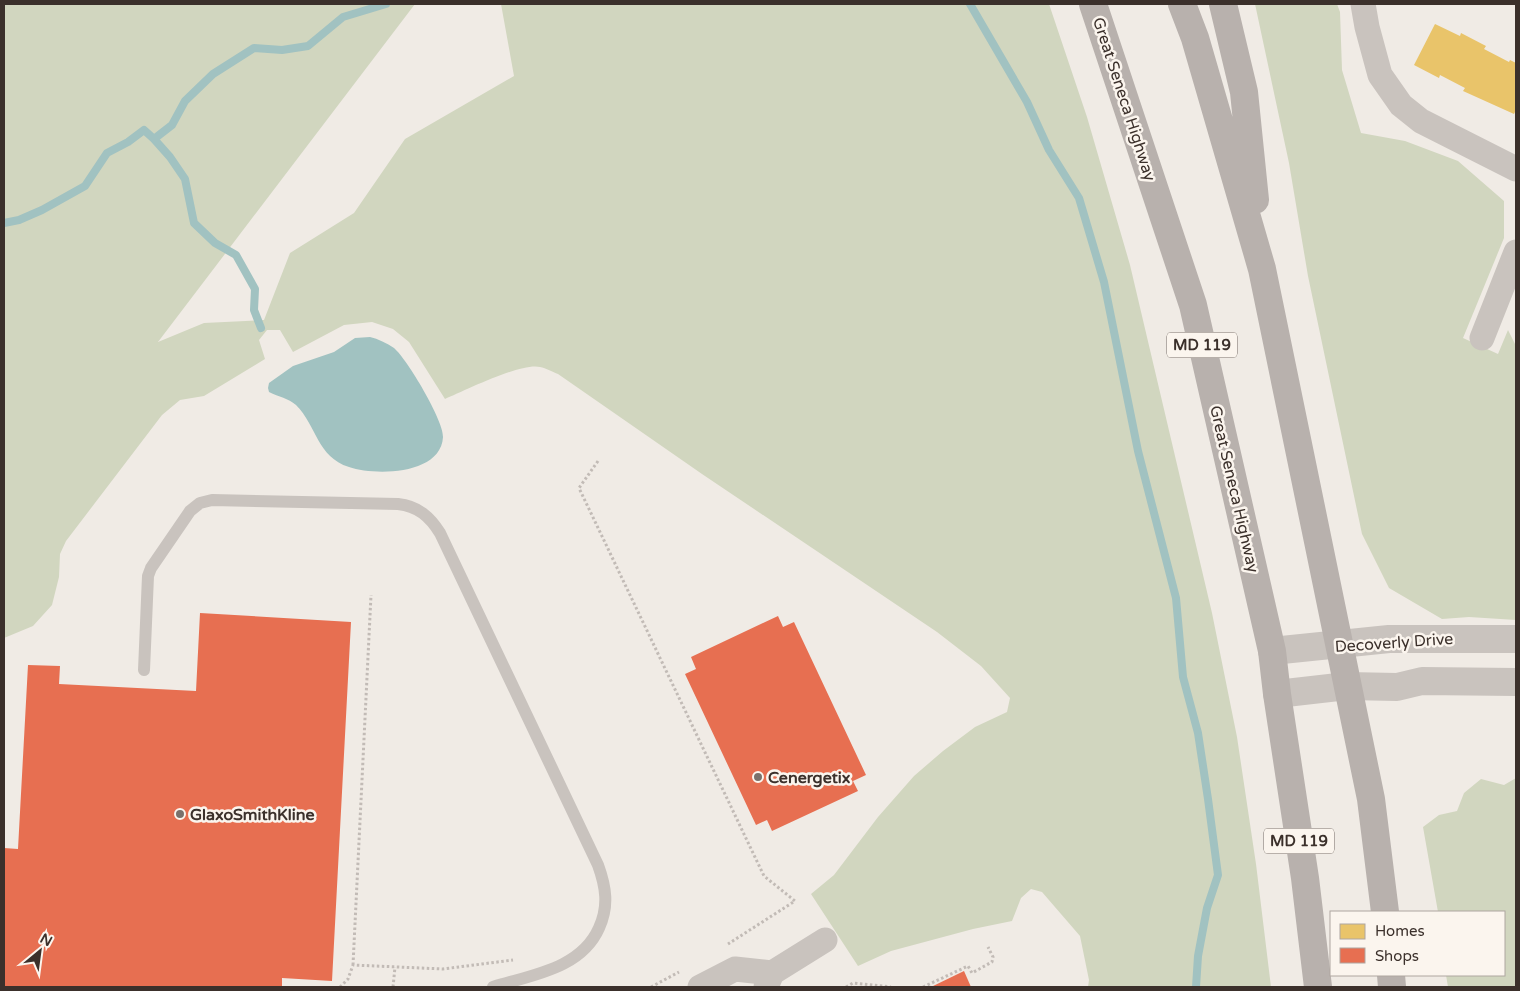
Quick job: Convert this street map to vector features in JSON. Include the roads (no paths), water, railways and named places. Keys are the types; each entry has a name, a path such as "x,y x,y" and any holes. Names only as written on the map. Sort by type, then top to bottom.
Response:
{"main road":[{"name":"Great Seneca Highway","path":"1093,4 1192,305 1272,650 1305,878 1318,987"},
{"path":"1182,4 1195,38 1262,268 1371,799 1385,911"},
{"path":"1223,4 1244,92 1262,268"}],"street":[{"path":"1363,4 1380,76 1401,105 1430,126 1516,169"},
{"path":"1482,338 1516,252"},
{"name":"Decoverly Drive","path":"1272,650 1389,639 1516,638"},
{"path":"1277,694 1347,686 1397,687 1422,681 1516,682"},
{"path":"700,987 735,969 769,980 825,940"}],"lane":[{"path":"144,670 148,576 151,568 190,511 200,503 212,500 398,504 412,507 426,515 440,533 598,865 605,884 606,901 603,919 593,942 584,951 561,966 492,987"}],"water":[{"path":"370,337 388,344 400,354 424,391 438,418 443,437 439,450 431,459 419,466 405,470 374,471 360,470 338,462 324,449 309,422 296,405 287,399 269,392 269,383 293,366 334,352 355,338"}],"waterway":[{"path":"4,223 19,220 42,210 85,186 107,153 128,142 144,130 154,139 172,125 185,101 213,74 254,48 282,50 308,46 343,17 386,4"},
{"path":"970,4 1027,102 1049,150 1079,198 1104,282 1138,451 1176,598 1183,677 1198,733 1218,875 1207,908 1198,956 1196,987"},
{"path":"154,139 170,157 185,179 194,223 215,243 236,255 255,289 254,310 261,328"}],"place":[{"name":"Cenergetix","path":"758,777"},
{"name":"GlaxoSmithKline","path":"180,814"}]}
